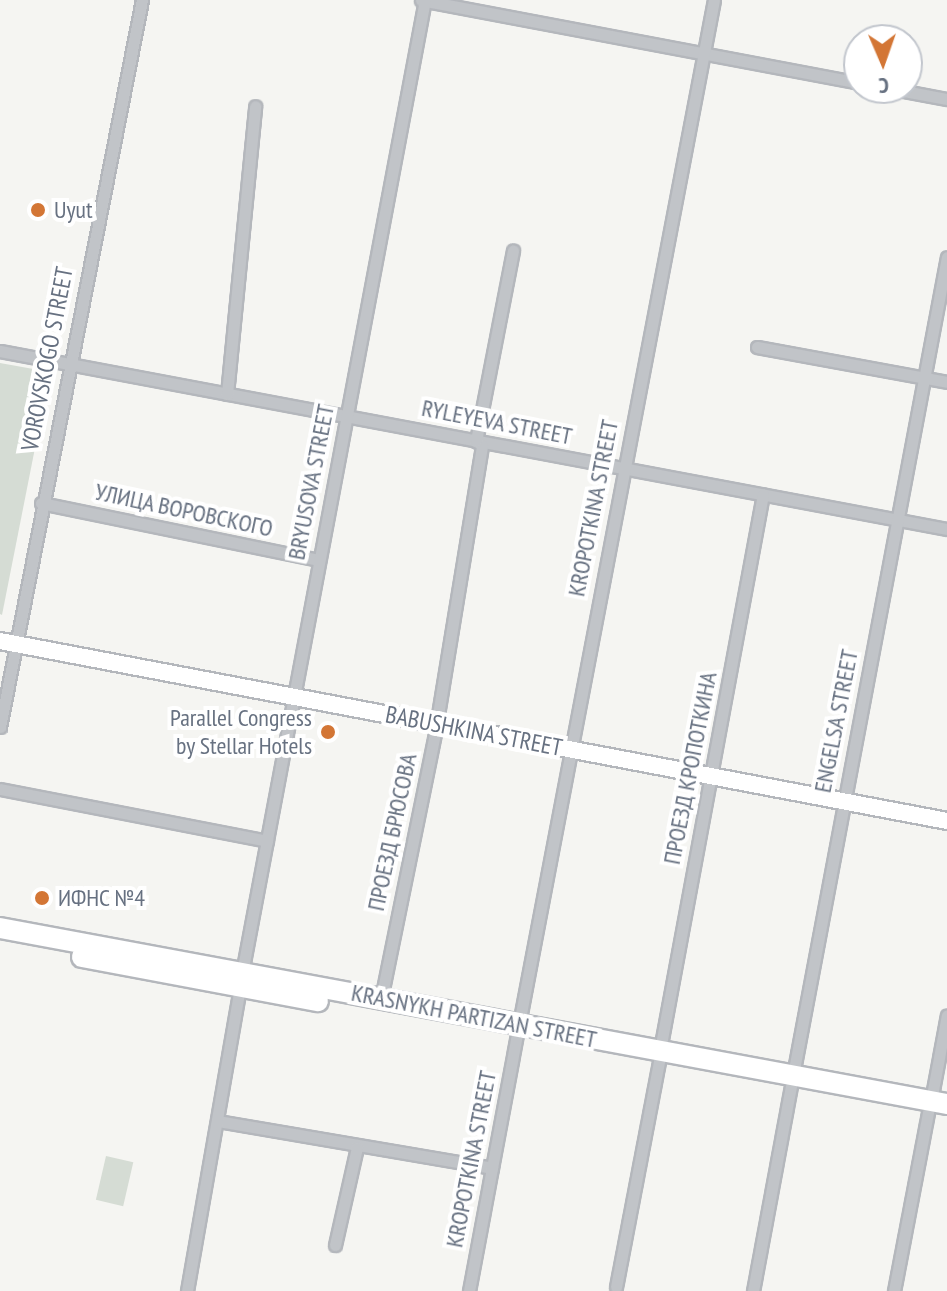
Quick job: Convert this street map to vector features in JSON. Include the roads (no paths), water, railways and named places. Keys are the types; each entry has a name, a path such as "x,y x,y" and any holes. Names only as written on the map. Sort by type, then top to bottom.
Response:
{"highway":[{"name":"KRASNYKH PARTIZAN STREET","path":"0,928 241,980 381,999 518,1029"},
{"name":"KRASNYKH PARTIZAN STREET","path":"0,941 518,1029 938,1108"}],"street":[{"name":"VOROVSKOGO STREET","path":"0,727 8,643 41,503 142,0"},
{"path":"424,0 843,80"},
{"name":"BRYUSOVA STREET","path":"187,1291 241,980 297,698 318,560 424,0"},
{"name":"KROPOTKINA STREET","path":"469,1291 714,0"},
{"path":"923,95 947,99"},
{"path":"227,394 255,106"},
{"path":"476,441 513,251"},
{"name":"ENGELSA STREET","path":"753,1291 947,257"},
{"path":"757,347 947,382"},
{"name":"RYLEYEVA STREET","path":"0,351 947,529"},
{"name":"ПРОЕЗД БРЮСОВА","path":"381,999 436,724 482,445 476,441"},
{"name":"ПРОЕЗД КРОПОТКИНА","path":"616,1287 763,494"},
{"name":"УЛИЦА ВОРОВСКОГО","path":"41,503 318,560"},
{"name":"BABUSHKINA STREET","path":"8,643 947,821"},
{"path":"0,789 267,841"},
{"path":"894,1291 938,1108 947,1015"},
{"path":"218,1121 492,1168"},
{"path":"335,1245 357,1147"}],"place":[{"name":"Uyut","path":"38,210"},
{"name":"Parallel Congress by Stellar Hotels","path":"328,732"},
{"name":"ИФНС №4","path":"42,898"}]}
